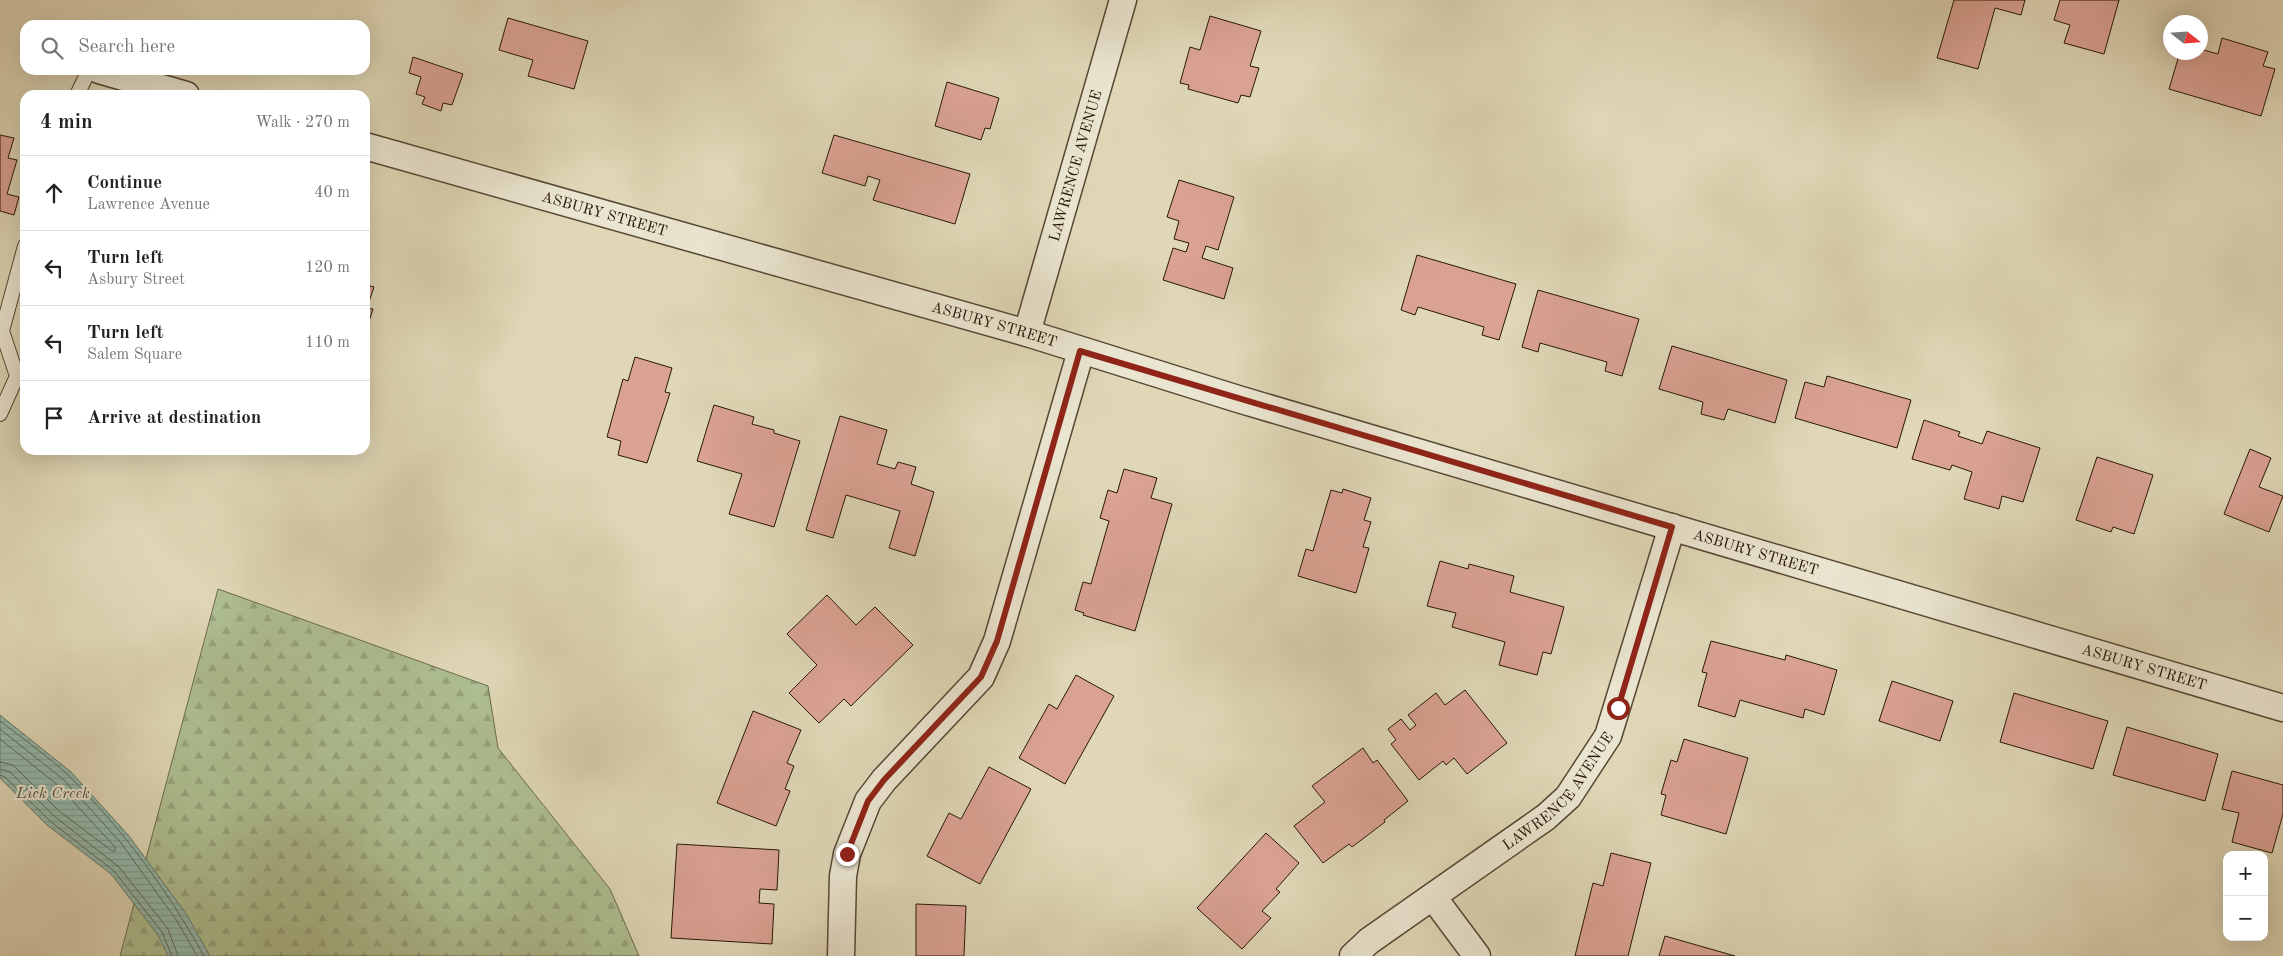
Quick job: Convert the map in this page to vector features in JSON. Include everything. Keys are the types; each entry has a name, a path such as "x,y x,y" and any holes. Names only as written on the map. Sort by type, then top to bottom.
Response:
{"street":[{"name":"LAWRENCE AVENUE","path":"1027,333 1123,0"},
{"path":"116,75 168,90"},
{"name":"ASBURY STREET","path":"370,147 1027,333 1080,351 2283,708"},
{"path":"841,956 844,869 847,854 868,801 884,780 981,677 997,641 1080,351"},
{"name":"LAWRENCE AVENUE","path":"1353,956 1369,941 1546,817 1568,797 1602,749 1608,736 1672,527"},
{"path":"1433,897 1477,956"}],"lane":[{"path":"79,90 87,75"},
{"path":"0,414 17,376 2,331 20,264"}],"green space":[{"path":"218,589 488,686 498,748 610,889 639,956 120,956"}],"water":[{"name":"Lick Creek","path":"0,715 71,772 129,836 187,915 210,956 168,956 158,935 111,874 47,825 0,778"}],"building":[{"path":"1954,0 2025,0 2021,15 1995,8 1978,69 1937,58"},
{"path":"2060,0 2119,0 2104,54 2064,43 2070,25 2054,20"},
{"path":"1210,16 1261,31 1250,66 1259,68 1250,97 1241,95 1238,103 1188,89 1189,85 1180,83 1190,47 1200,50"},
{"path":"508,18 588,41 574,89 528,76 533,60 499,50"},
{"path":"2222,38 2268,52 2263,66 2275,69 2261,116 2169,89 2178,60 2208,60 2208,51 2218,54"},
{"path":"413,57 463,74 452,105 443,103 441,111 422,104 425,97 416,94 421,77 409,73"},
{"path":"947,82 999,98 990,129 985,128 981,140 935,126"},
{"path":"0,135 14,138 8,158 17,160 7,194 19,197 14,215 0,211"},
{"path":"834,135 970,174 955,224 873,200 880,180 868,176 865,186 822,173"},
{"path":"1179,180 1234,197 1218,250 1206,246 1202,258 1233,268 1224,299 1163,280 1173,248 1186,252 1189,243 1174,239 1179,221 1167,217"},
{"path":"1417,255 1516,284 1499,340 1482,335 1484,327 1418,307 1415,315 1401,310"},
{"path":"370,286 374,287 370,299"},
{"path":"1538,290 1639,319 1622,376 1605,371 1607,362 1540,343 1538,352 1522,347"},
{"path":"1672,346 1787,380 1775,423 1728,409 1724,420 1701,414 1703,402 1659,389"},
{"path":"635,357 672,368 665,392 670,393 647,463 618,455 621,441 607,437 623,379 628,381"},
{"path":"1827,376 1911,400 1897,448 1795,418 1805,382 1824,387"},
{"path":"714,405 754,417 752,424 774,430 774,433 800,441 774,527 729,514 742,474 697,461"},
{"path":"840,416 887,430 877,464 895,469 898,462 916,467 911,484 934,492 915,556 889,548 900,511 846,495 833,538 806,530"},
{"path":"1924,420 1960,432 1958,436 1982,444 1987,431 2040,448 2023,502 2002,496 1999,509 1964,499 1972,472 1952,465 1950,470 1912,459"},
{"path":"2250,449 2271,458 2259,487 2283,496 2269,532 2224,514"},
{"path":"2097,457 2153,475 2134,534 2113,527 2111,532 2076,520"},
{"path":"1124,469 1157,478 1151,498 1172,504 1135,631 1083,615 1084,613 1075,610 1083,582 1091,584 1109,521 1100,518 1108,490 1117,493"},
{"path":"1343,489 1371,498 1364,520 1371,522 1363,547 1369,548 1356,593 1298,576 1306,549 1313,551 1331,490 1342,493"},
{"path":"1440,561 1468,569 1469,564 1514,576 1510,592 1564,607 1551,654 1543,652 1537,675 1499,665 1505,642 1452,627 1456,613 1427,606"},
{"path":"827,595 856,625 875,607 913,645 851,706 844,699 819,723 789,693 817,665 787,634"},
{"path":"1711,641 1785,660 1786,655 1837,670 1824,715 1805,709 1803,718 1740,700 1735,717 1698,706 1707,673 1702,672"},
{"path":"1076,675 1114,696 1065,784 1019,758 1049,704 1057,709"},
{"path":"1892,681 1953,701 1940,741 1879,721"},
{"path":"1465,690 1507,743 1467,774 1454,758 1446,765 1443,761 1419,780 1391,744 1396,740 1388,729 1401,719 1410,730 1416,725 1408,715 1436,693 1445,705"},
{"path":"2014,693 2108,721 2093,769 2000,742"},
{"path":"753,711 801,730 787,763 794,766 785,789 790,791 776,826 717,803"},
{"path":"2127,727 2218,754 2205,801 2113,775"},
{"path":"1684,739 1748,758 1726,834 1661,815 1666,795 1661,794 1671,760 1677,762"},
{"path":"1363,748 1373,763 1377,760 1408,801 1384,820 1385,822 1352,847 1349,844 1323,863 1294,826 1325,802 1312,786"},
{"path":"989,767 1031,789 980,884 927,856 949,813 961,819"},
{"path":"2232,771 2283,785 2283,814 2272,853 2232,842 2239,813 2222,809"},
{"path":"1266,833 1299,863 1276,889 1280,892 1262,911 1271,918 1242,949 1197,908"},
{"path":"677,844 779,850 777,890 760,889 759,903 774,904 772,944 671,938"},
{"path":"1611,853 1651,863 1628,956 1575,956 1593,883 1603,886"},
{"path":"916,904 966,906 964,956 916,956"},
{"path":"1665,936 1735,956 1659,956"}],"route":[{"path":"847,854 868,801 884,780 981,677 997,641 1080,351 1672,527 1618,708"}]}
